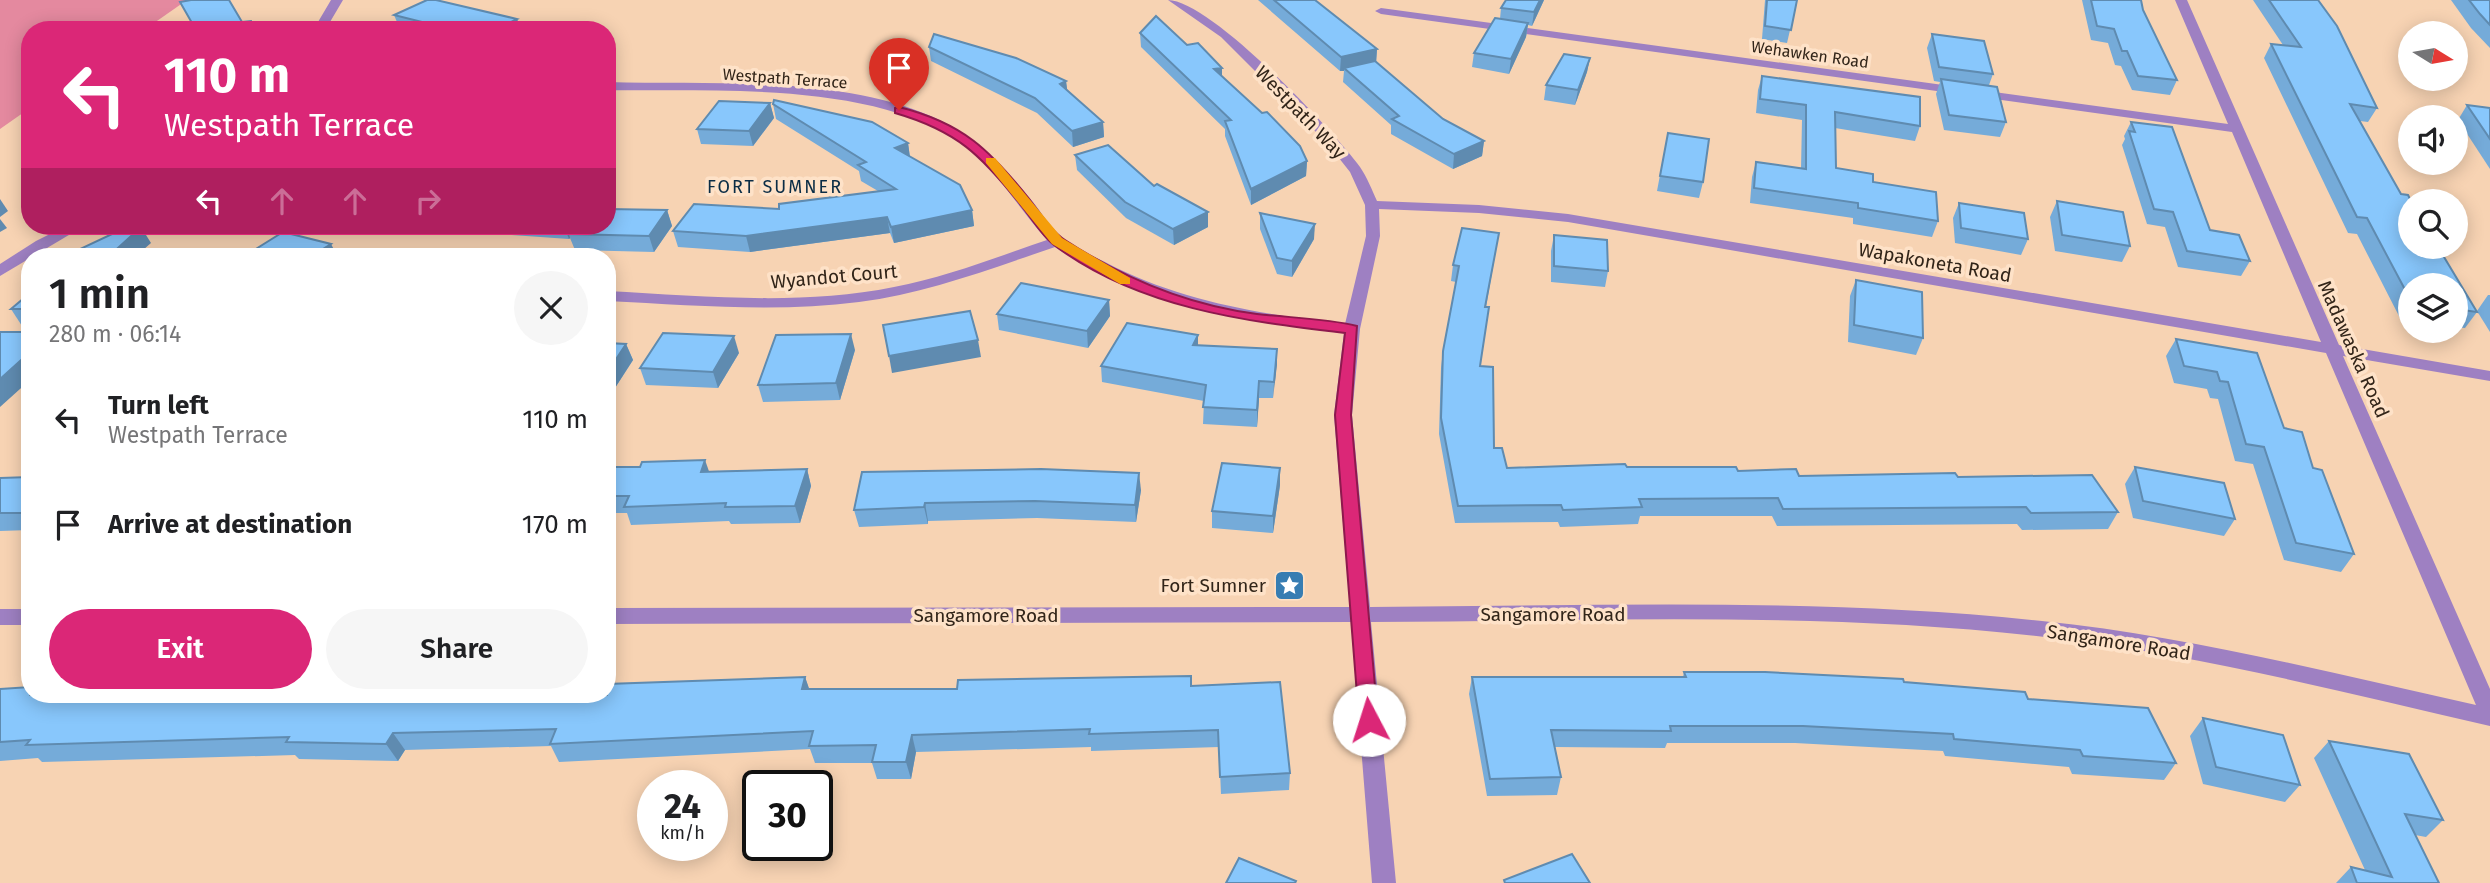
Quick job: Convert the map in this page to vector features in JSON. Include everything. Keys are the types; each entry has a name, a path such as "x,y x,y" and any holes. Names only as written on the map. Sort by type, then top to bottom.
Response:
{"street":[{"path":"325,21 337,0"},
{"name":"Westpath Way","path":"1174,0 1224,35 1332,140 1356,171 1372,205 1373,236 1352,329 1343,415 1384,883"},
{"name":"Madawaska Road","path":"2181,0 2490,715"},
{"name":"Wehawken Road","path":"1381,11 2235,129"},
{"name":"Westpath Terrace","path":"616,86 792,93 873,103 925,118 969,140 996,166 1057,241 1130,284 1191,304 1253,318 1352,329"},
{"name":"Wapakoneta Road","path":"1372,205 1479,209 1568,218 2490,376"},
{"path":"39,248 62,235"},
{"name":"Wyandot Court","path":"616,296 774,302 836,299 893,292 948,278 1057,241"},
{"path":"0,271 21,259"},
{"name":"Sangamore Road","path":"616,616 1812,613 1970,621 2078,633 2283,669 2490,715"},
{"path":"0,617 21,617"}],"shaded area":[{"path":"0,0 187,0 157,21 21,21 21,114 0,129"}],"building":[{"path":"229,0 241,21 191,21 180,2"},
{"path":"427,0 436,0 517,19 418,21 394,15"},
{"path":"1274,0 1315,0 1377,49 1341,57"},
{"path":"1506,0 1540,0 1534,12 1501,8"},
{"path":"1767,0 1797,0 1791,30 1765,26"},
{"path":"2091,0 2141,0 2143,10 2177,80 2138,76 2127,51 2122,51 2114,29 2097,26"},
{"path":"2269,0 2318,0 2337,26 2377,108 2350,104 2398,189 2398,259 2445,259 2454,273 2398,273 2398,276 2367,218 2357,217 2271,44 2301,47"},
{"path":"2469,0 2490,0 2490,25 2480,14"},
{"path":"1156,16 1187,45 1198,43 1222,68 1214,69 1262,113 1267,112 1300,146 1307,161 1251,189 1225,121 1231,120 1140,33"},
{"path":"1495,18 1528,23 1511,59 1474,53"},
{"path":"934,34 1016,58 1066,81 1060,84 1103,122 1072,131 1035,98 929,47"},
{"path":"1932,34 1984,41 1993,74 1939,67"},
{"path":"1564,54 1590,58 1578,90 1546,85"},
{"path":"1375,61 1443,119 1484,141 1454,154 1392,119 1399,116 1344,68"},
{"path":"1762,76 1920,97 1920,126 1835,112 1836,168 1873,174 1873,182 1936,192 1938,221 1858,208 1858,203 1754,188 1756,162 1806,169 1806,105 1760,99"},
{"path":"1941,79 1997,87 2006,122 1949,115"},
{"path":"774,100 872,122 908,143 895,148 960,185 972,210 891,227 887,217 746,236 673,231 694,204 779,209 779,204 896,189 858,165 866,162 773,104"},
{"path":"719,101 770,103 749,131 697,129"},
{"path":"2468,105 2490,108 2490,139 2468,106"},
{"path":"2131,122 2172,127 2210,230 2239,235 2250,261 2187,251 2173,212 2154,209 2129,131 2135,132"},
{"path":"1668,133 1709,139 1703,182 1660,176"},
{"path":"1108,145 1154,186 1157,184 1208,212 1173,229 1125,202 1075,155"},
{"path":"2057,201 2123,212 2130,246 2062,235"},
{"path":"1959,203 2024,213 2028,239 1961,228"},
{"path":"616,209 667,210 649,236 609,235 616,235"},
{"path":"1260,213 1315,224 1292,261 1277,258"},
{"path":"1462,228 1499,233 1485,307 1489,307 1480,366 1493,367 1494,448 1502,448 1507,468 1625,464 1627,467 1736,467 1738,471 1796,469 1799,476 1955,473 1958,477 2092,475 2118,512 2031,513 2026,507 1783,509 1778,498 1639,499 1642,507 1563,510 1561,505 1458,506 1441,418 1443,351 1459,266 1453,265"},
{"path":"110,235 132,235 118,248 82,248"},
{"path":"278,235 295,235 331,244 325,248 257,248"},
{"path":"1554,235 1607,240 1608,271 1554,266"},
{"path":"1856,280 1922,292 1923,338 1854,325"},
{"path":"1021,283 1109,300 1087,331 997,314"},
{"path":"2468,297 2477,312 2468,311"},
{"path":"21,301 21,309 11,309"},
{"path":"970,311 978,340 889,356 883,325"},
{"path":"1127,323 1198,335 1193,345 1277,349 1274,382 1259,381 1257,410 1203,407 1206,385 1101,366"},
{"path":"0,332 21,332 21,360 0,379"},
{"path":"663,333 734,336 713,372 640,368"},
{"path":"851,334 836,383 758,385 776,335"},
{"path":"2176,339 2257,353 2284,428 2302,432 2313,468 2322,470 2354,554 2296,543 2264,447 2246,444 2228,382 2220,381 2217,372 2184,366"},
{"path":"616,343 626,344 616,359"},
{"path":"705,460 701,472 807,469 795,506 725,507 726,503 624,507 629,496 616,496 616,467 640,467 642,462"},
{"path":"1222,463 1280,468 1273,516 1212,511"},
{"path":"2135,467 2224,483 2235,519 2143,501"},
{"path":"1041,469 1139,473 1135,505 1035,501 925,503 924,507 854,510 862,472"},
{"path":"21,477 21,513 0,513 0,478"},
{"path":"1684,672 1765,672 1903,679 1904,682 2025,692 2028,699 2148,708 2176,763 2083,756 2080,750 1954,739 1953,734 1803,726 1670,726 1671,731 1551,730 1561,777 1490,779 1472,677 1686,677"},
{"path":"1191,676 1191,686 1280,682 1290,773 1220,777 1218,730 1089,734 1090,729 912,735 906,762 872,762 876,745 809,746 813,731 550,744 556,729 393,733 386,744 286,742 289,737 26,745 30,740 0,742 0,689 21,688 21,703 616,703 616,684 805,677 802,689 957,689 958,680"},
{"path":"2203,718 2283,735 2300,785 2216,767"},
{"path":"2329,741 2409,754 2443,820 2405,814 2439,883 2357,883 2351,867 2392,877"},
{"path":"1572,854 1590,883 1505,883 1504,880"},
{"path":"1239,858 1296,881 1226,883"}],"slow traffic":[{"path":"991,161 1057,241 1125,281"}],"place":[{"name":"Fort Sumner","path":"1289,585"}],"district":[{"name":"FORT SUMNER","path":"775,187"}],"route":[{"path":"899,110 925,118 969,140 996,166 1057,241 1130,284 1191,304 1253,318 1352,329 1343,415 1369,720"}]}
